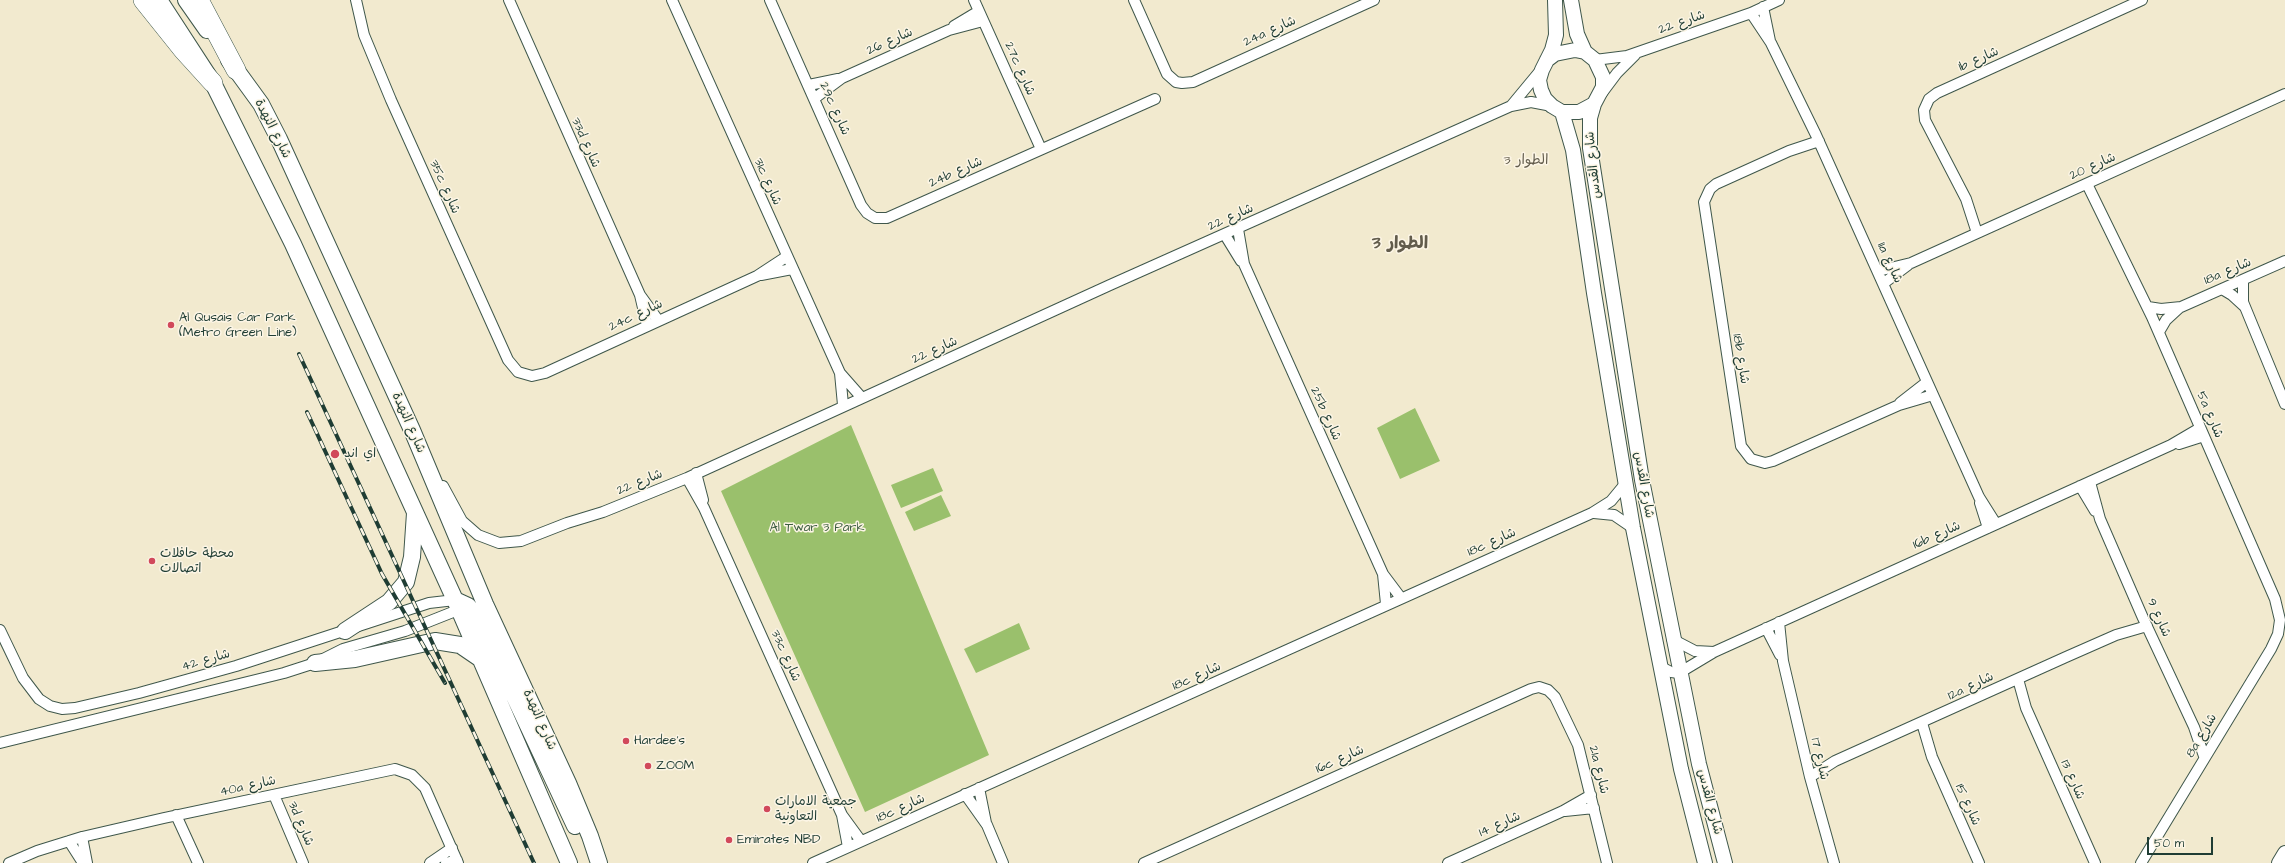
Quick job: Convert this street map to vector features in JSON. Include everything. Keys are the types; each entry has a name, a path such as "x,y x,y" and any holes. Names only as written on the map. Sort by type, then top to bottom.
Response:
{"highway":[{"path":"143,0 183,50 213,83"},
{"path":"199,0 236,70"}],"main road":[{"path":"159,0 213,83 293,244 415,511 461,605 482,661 569,863"},
{"name":"شارع النهدة","path":"186,0 236,70 250,87 270,121 412,430 484,600 570,788 590,836 598,862"},
{"path":"1555,0 1556,35 1539,80 1540,90 1557,109 1579,112 1597,100 1603,77 1577,34 1571,0"},
{"path":"1544,65 1555,54 1565,50 1575,50 1590,56"},
{"name":"شارع القدس","path":"1597,100 1590,118 1590,148 1642,480 1679,673 1699,764 1725,863"},
{"name":"شارع القدس","path":"1557,109 1573,150 1594,293 1633,528 1659,666 1681,769 1705,863"},
{"path":"345,631 389,602 406,582 412,557 415,511"},
{"path":"461,605 481,625 563,802 598,862"},
{"path":"315,663 355,659 435,641 460,645 482,661"},
{"path":"2279,863 2285,853"}],"street":[{"name":"35c شارع","path":"356,0 362,31 488,317 512,366 525,376"},
{"name":"33d شارع","path":"509,0 640,295 647,325"},
{"name":"31c شارع","path":"673,0 786,257 840,373 862,398"},
{"name":"29c شارع","path":"770,0 864,209 875,218 882,219"},
{"name":"27c شارع","path":"974,0 1041,149"},
{"name":"24a شارع","path":"1134,0 1167,74 1176,82 1193,82 1374,0"},
{"name":"شارع 22","path":"1590,56 1616,59 1638,53 1751,13 1780,0"},
{"name":"1b شارع","path":"1980,232 1974,211 1966,199 1925,120 1924,110 1929,99 1938,93 2142,0"},
{"name":"11a شارع","path":"1763,7 1770,43"},
{"name":"شارع 26","path":"809,85 842,78 949,30 979,11"},
{"name":"11a شارع","path":"1751,13 1770,43 1818,138 1992,526"},
{"name":"شارع 26","path":"949,30 983,21"},
{"name":"شارع 22","path":"1597,100 1617,73 1638,53"},
{"name":"شارع 22","path":"1511,106 1544,65"},
{"name":"شارع 26","path":"815,98 842,78"},
{"name":"شارع 20","path":"1878,271 1911,263 2285,94"},
{"name":"24b شارع","path":"882,219 1155,99"},
{"name":"شارع 22","path":"412,430 462,521 470,529 487,540 510,543 521,541 567,523 603,512 691,476 843,405 862,398 1511,106 1531,102 1557,109"},
{"name":"18b شارع","path":"1818,138 1716,184 1710,189 1704,202 1741,446 1751,459 1765,462 1773,461 1898,405 1933,394"},
{"name":"5a شارع","path":"2090,182 2159,332 2275,599 2283,621"},
{"name":"25b شارع","path":"1238,229 1244,264"},
{"name":"25b شارع","path":"1225,235 1244,264 1383,574 1401,598"},
{"name":"24c شارع","path":"525,376 545,372 757,276 786,257"},
{"name":"18a شارع","path":"2159,332 2166,320 2181,307 2285,262"},
{"name":"شارع 20","path":"1884,283 1911,263"},
{"name":"24c شارع","path":"757,276 792,270"},
{"path":"2243,280 2241,292 2245,308 2285,404"},
{"path":"2222,289 2232,295 2245,308"},
{"name":"33d شارع","path":"640,295 658,320"},
{"name":"18a شارع","path":"2148,307 2161,309 2181,307"},
{"name":"31c شارع","path":"840,373 843,405"},
{"name":"18b شارع","path":"1898,405 1927,382"},
{"name":"16b شارع","path":"1679,673 1714,652 1779,622 2202,432"},
{"name":"33c شارع","path":"691,476 842,815 861,841"},
{"name":"شارع 9","path":"2090,482 2100,519"},
{"name":"18c شارع","path":"813,863 1386,604 1592,513 1611,501 1625,484"},
{"name":"شارع 9","path":"2080,486 2100,519 2145,622 2194,728 2204,756"},
{"name":"18c شارع","path":"1592,513 1614,515 1633,528"},
{"name":"25b شارع","path":"1383,574 1386,604"},
{"name":"شارع 42","path":"0,743 249,683 315,663 343,650 405,631 461,605 484,600"},
{"name":"شارع 42","path":"0,630 30,690 39,700 50,706 62,709 75,708 140,693 236,666 429,603 461,605"},
{"name":"8a شارع","path":"2141,863 2204,756 2281,634 2283,621"},
{"name":"شارع 17","path":"1779,622 1783,661 1809,772 1834,863"},
{"name":"12a شارع","path":"1809,772 2145,622"},
{"name":"شارع 17","path":"1766,628 1783,661"},
{"name":"16b شارع","path":"1672,639 1695,651 1714,652"},
{"path":"1659,666 1671,672 1679,673"},
{"name":"شارع 13","path":"2013,681 2095,863"},
{"name":"16c شارع","path":"1144,863 1531,689 1539,687 1548,690"},
{"name":"21a شارع","path":"1548,690 1560,705 1572,729 1583,761 1607,863"},
{"name":"شارع 15","path":"1917,725 1979,863"},
{"name":"شارع 9","path":"2194,728 2212,744"},
{"name":"40a شارع","path":"9,863 82,837 176,815 386,770 404,771 412,775 425,788 458,862"},
{"path":"979,788 987,825 1003,863"},
{"path":"966,794 987,825"},
{"name":"شارع 14","path":"1448,863 1563,811 1590,794"},
{"name":"3d شارع","path":"274,795 303,863"},
{"name":"شارع 14","path":"1563,811 1594,808"},
{"path":"176,815 198,863"},
{"name":"33c شارع","path":"842,815 848,847"},
{"path":"82,837 87,863"},
{"path":"69,841 83,863"},
{"path":"430,863 452,848"},
{"path":"446,863 458,862"}],"green space":[{"path":"1415,408 1440,461 1400,479 1377,428"},
{"name":"Al Twar 3 Park","path":"851,425 989,755 865,812 721,491"},
{"path":"933,468 943,491 901,508 891,485"},
{"path":"941,495 951,516 914,531 905,512"},
{"path":"1019,623 1030,649 976,673 964,649"}],"railway":[{"path":"299,354 534,863"},
{"path":"307,412 382,574 445,683"}],"place":[{"name":"Al Qusais Car Park (Metro Green Line)","path":"171,325"},
{"name":"اي اند","path":"335,454"},
{"name":"محطة حافلات اتصالات","path":"152,561"},
{"name":"Hardee's","path":"626,741"},
{"name":"ZOOM","path":"648,766"},
{"name":"جمعية الامارات التعاونية","path":"767,809"},
{"name":"Emirates NBD","path":"729,840"}],"district":[{"name":"الطوار 3","path":"1526,161"},
{"name":"الطوار 3","path":"1400,244"}]}
